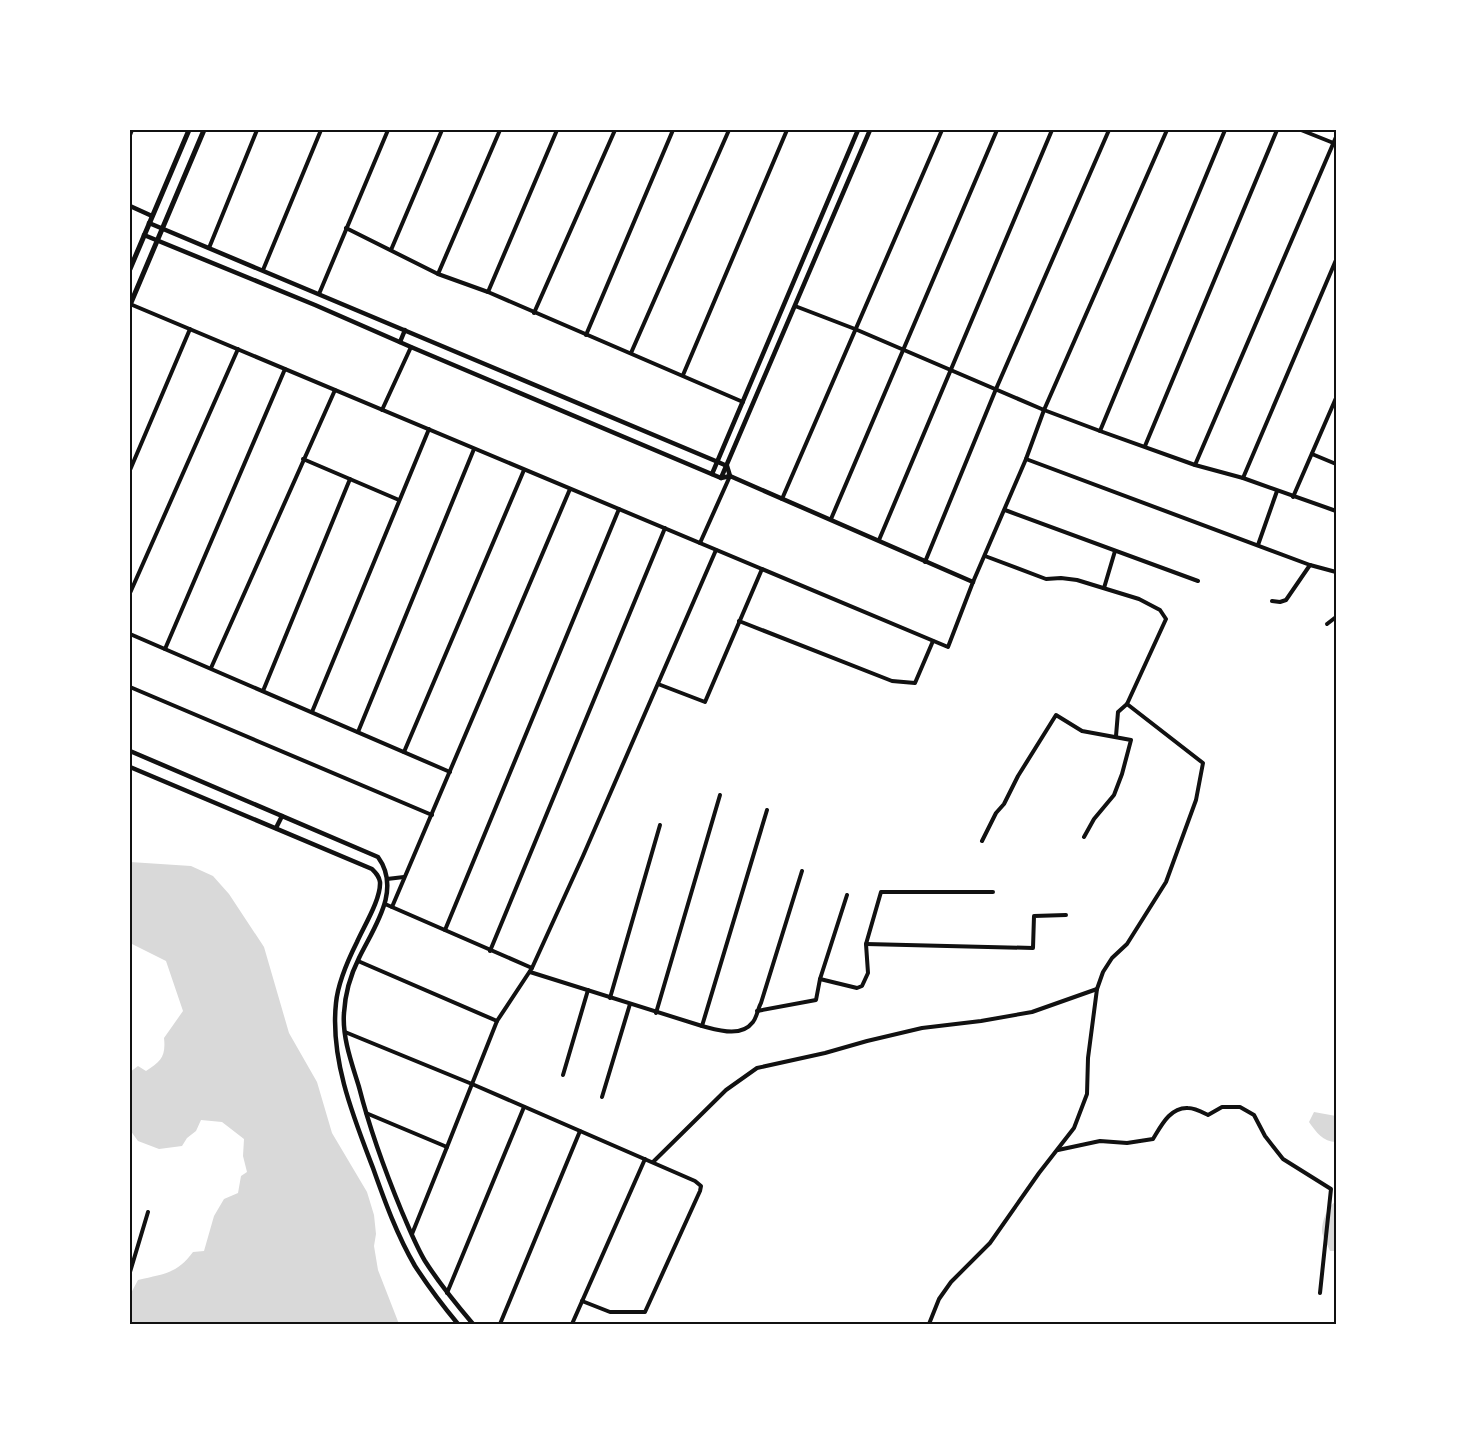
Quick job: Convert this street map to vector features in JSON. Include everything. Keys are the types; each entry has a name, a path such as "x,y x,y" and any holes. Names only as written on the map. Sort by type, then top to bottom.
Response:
{"main road":[{"path":"130,269 189,130"},
{"path":"130,305 204,130"}],"street":[{"path":"130,135 132,130"},
{"path":"209,248 257,130"},
{"path":"263,270 321,130"},
{"path":"319,294 388,130"},
{"path":"391,250 442,130"},
{"path":"438,274 500,130"},
{"path":"488,292 557,130"},
{"path":"534,313 615,130"},
{"path":"586,335 673,130"},
{"path":"631,353 729,130"},
{"path":"683,375 787,130"},
{"path":"712,474 858,130"},
{"path":"721,478 870,130"},
{"path":"782,499 942,130"},
{"path":"831,519 997,130"},
{"path":"879,540 1052,130"},
{"path":"925,562 996,389 1109,130"},
{"path":"130,305 948,648 1026,459 1044,410 1167,130"},
{"path":"1100,431 1225,130"},
{"path":"1144,446 1277,130"},
{"path":"1301,130 1335,144"},
{"path":"1194,465 1335,144 1336,137"},
{"path":"130,206 152,216"},
{"path":"149,223 727,466 730,476 700,543"},
{"path":"346,228 438,274 488,292 743,402"},
{"path":"144,234 721,478 730,476 974,582"},
{"path":"1243,478 1336,260"},
{"path":"282,291 287,280"},
{"path":"795,306 903,349 1044,410 1194,465 1243,478 1336,511"},
{"path":"130,470 190,329"},
{"path":"400,342 405,330"},
{"path":"382,410 411,347"},
{"path":"130,593 238,349"},
{"path":"165,649 285,369"},
{"path":"211,668 335,390"},
{"path":"1293,497 1336,398"},
{"path":"582,419 587,407"},
{"path":"312,712 428,429"},
{"path":"358,732 474,449"},
{"path":"1312,454 1336,464"},
{"path":"303,459 399,500"},
{"path":"1026,459 1310,565 1336,572"},
{"path":"404,752 524,470"},
{"path":"263,691 350,479"},
{"path":"392,907 570,489"},
{"path":"1258,545 1277,491"},
{"path":"445,930 619,509"},
{"path":"1005,510 1198,581"},
{"path":"490,950 665,528"},
{"path":"412,1234 497,1021 530,970 583,856 716,550"},
{"path":"1104,588 1115,551"},
{"path":"985,556 1046,579 1077,580 1104,588 1139,599 1160,610 1166,619 1127,704 1118,712 1116,736"},
{"path":"1272,601 1280,602 1286,600 1310,565"},
{"path":"658,684 704,702 762,569"},
{"path":"1327,624 1336,617"},
{"path":"739,621 892,681 915,683 933,641"},
{"path":"130,634 450,772"},
{"path":"1336,652 1336,661"},
{"path":"130,687 432,815"},
{"path":"929,1324 939,1300 951,1282 990,1244 1039,1173 1074,1128 1087,1094 1088,1058 1097,989 1103,972 1112,958 1127,944 1166,882 1196,800 1203,763 1127,704"},
{"path":"982,841 996,813 1004,804 1018,776 1056,715 1082,730 1131,740 1114,795 1094,819 1084,837"},
{"path":"130,751 378,857 386,870 388,879 385,904 358,961 348,989 344,1013 345,1032 366,1113 383,1167 412,1234 424,1260 447,1293 473,1324"},
{"path":"130,767 372,869 378,874 380,881 376,901 350,956 336,1001 335,1027 339,1061 352,1113 398,1233 416,1266 443,1307 458,1324"},
{"path":"656,1012 720,795"},
{"path":"702,1026 767,810"},
{"path":"276,828 282,816"},
{"path":"610,998 660,825"},
{"path":"378,874 386,870"},
{"path":"385,904 490,950 530,970 610,998 702,1026 725,1031 744,1029 754,1021 802,871"},
{"path":"388,879 404,877"},
{"path":"820,979 857,988 862,986 868,973 866,944 881,892 993,892"},
{"path":"757,1011 816,1000 820,979 847,895"},
{"path":"866,944 1032,948 1034,916 1066,915"},
{"path":"358,961 497,1021"},
{"path":"653,1162 726,1090 757,1068 922,1028 981,1021 1032,1012 1097,989"},
{"path":"563,1075 588,990"},
{"path":"602,1098 630,1004"},
{"path":"345,1032 653,1162 695,1181 701,1186 647,1309 642,1313 610,1312 582,1301"},
{"path":"447,1293 524,1107"},
{"path":"1058,1150 1100,1141 1127,1143 1153,1139 1171,1114 1180,1109 1190,1108 1208,1115 1222,1107 1240,1107 1254,1115 1265,1136 1284,1159 1331,1189 1320,1293"},
{"path":"366,1113 447,1148"},
{"path":"500,1324 580,1131"},
{"path":"572,1324 645,1159"},
{"path":"130,1272 148,1212"}],"shaded area":[{"path":"130,862 191,866 213,876 229,894 264,947 289,1033 317,1082 332,1133 367,1192 374,1215 376,1234 374,1246 378,1270 399,1324 130,1324 130,1295 138,1280 169,1272 181,1265 193,1252 204,1251 214,1216 224,1199 238,1193 241,1176 247,1172 243,1156 244,1139 222,1122 201,1120 196,1131 187,1138 182,1146 159,1149 138,1141 130,1130 130,1072 138,1066 146,1071 159,1061 163,1054 164,1038 183,1011 166,961 130,943"},
{"path":"1314,1112 1336,1116 1336,1142 1331,1142 1317,1133 1309,1122"},
{"path":"1336,1201 1336,1251 1330,1251 1323,1236 1322,1227 1328,1211"}]}
